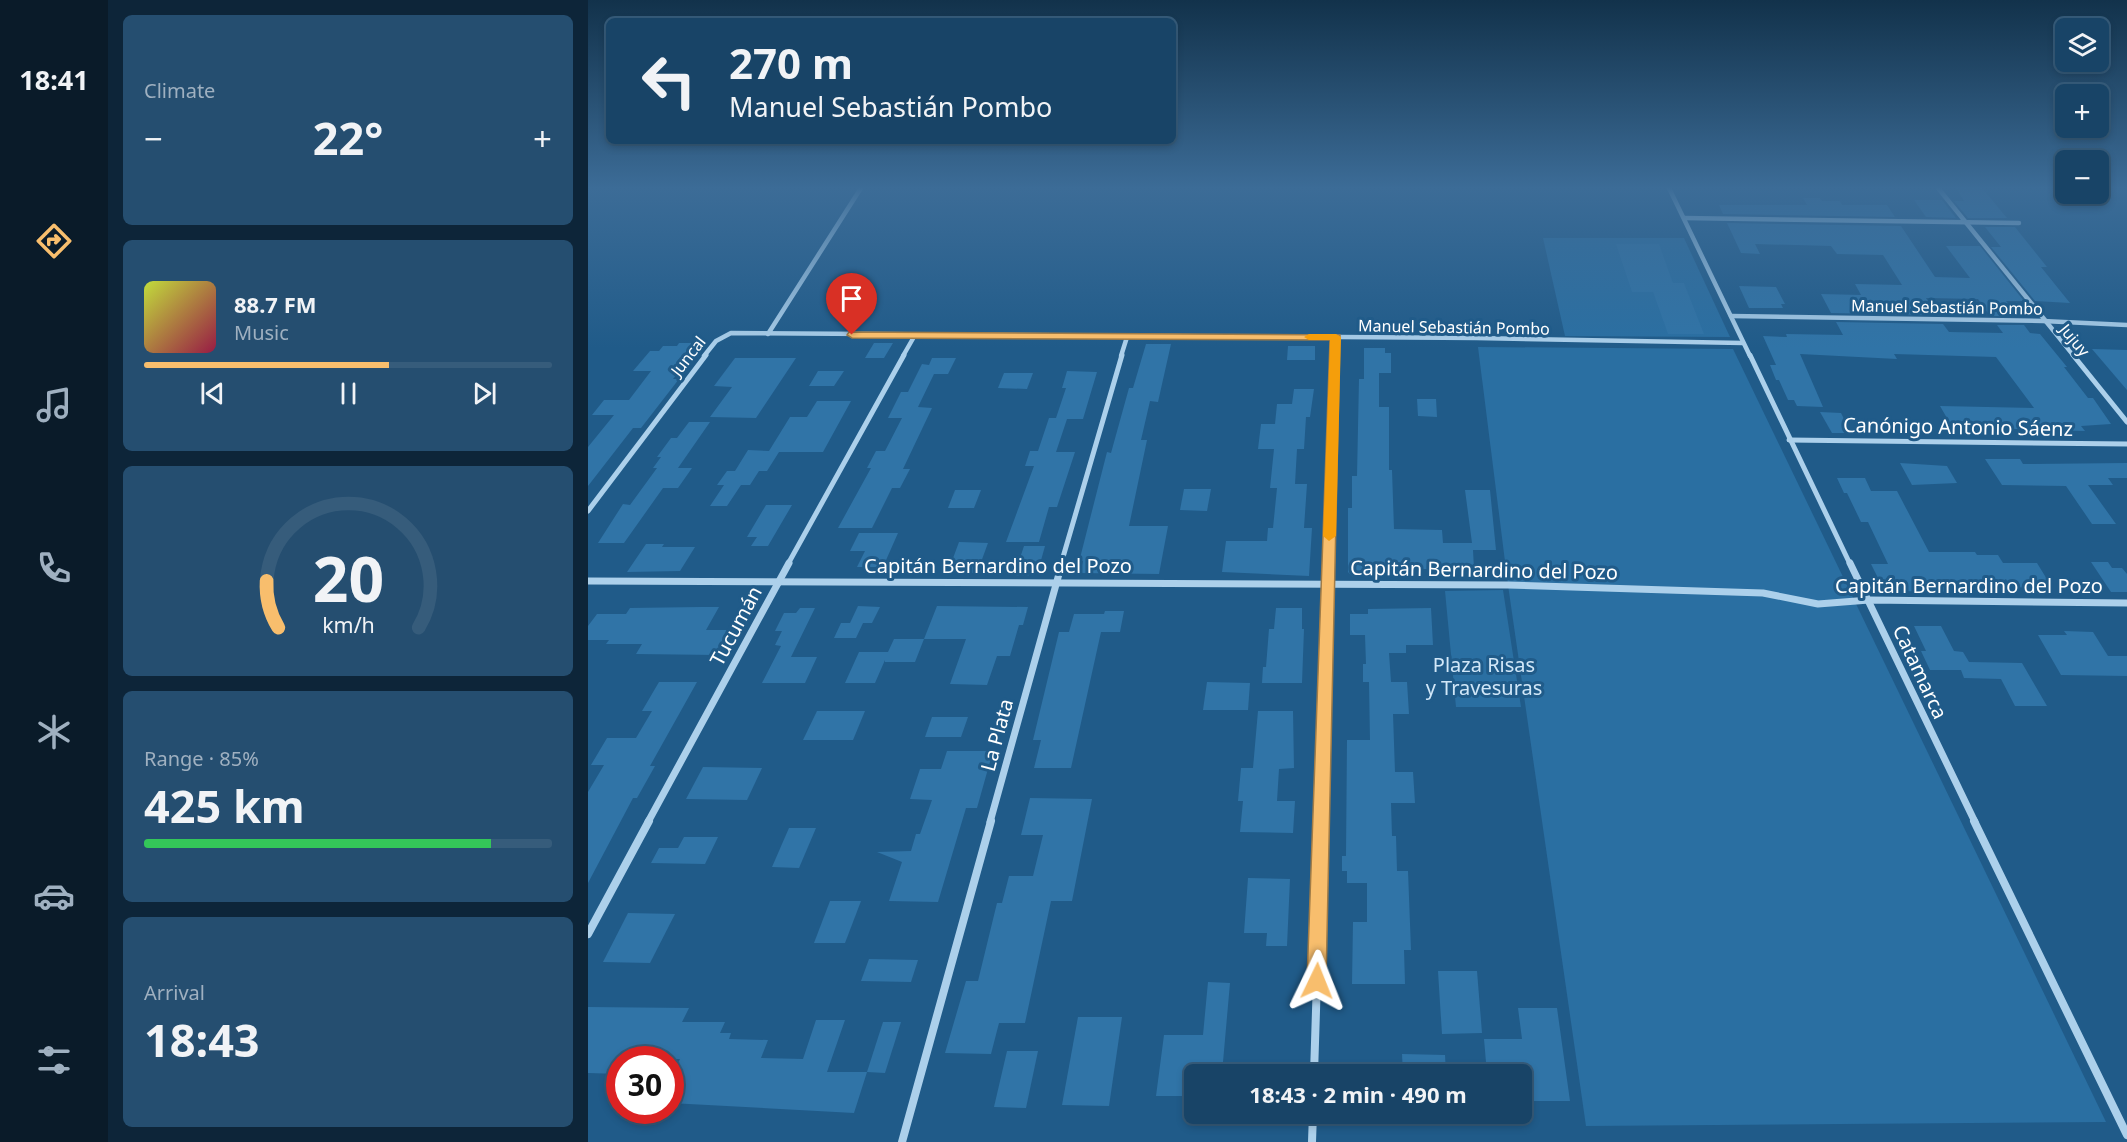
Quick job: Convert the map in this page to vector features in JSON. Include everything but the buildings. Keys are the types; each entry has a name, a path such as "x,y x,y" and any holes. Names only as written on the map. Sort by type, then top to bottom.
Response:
{"street":[{"path":"768,334 827,241"},
{"name":"Catamarca","path":"1695,241 1789,440 1869,600 1931,734 2127,1135"},
{"name":"Jujuy","path":"1980,241 2127,422"},
{"name":"Manuel Sebastián Pombo","path":"1731,316 2043,321 2127,325"},
{"name":"Juncal","path":"588,511 716,341 731,333 768,334"},
{"name":"Manuel Sebastián Pombo","path":"768,334 1336,337 1743,344"},
{"name":"Tucumán","path":"588,934 778,582 915,335"},
{"name":"La Plata","path":"902,1142 1056,583 1127,337"},
{"path":"1314,1064 1336,337"},
{"name":"Canónigo Antonio Sáenz","path":"1789,440 2127,444"},
{"name":"Capitán Bernardino del Pozo","path":"588,581 1508,585 1763,593 1818,604 1869,600 2127,603"},
{"path":"1312,1142 1313,1124"}],"green space":[{"path":"1544,241 1686,241 1730,337 1565,336"},
{"path":"1478,347 1733,349 2106,1122 1586,1126 1508,585"},
{"name":"Plaza Risas y Travesuras","path":"1503,590 1521,707 1456,707 1445,591"}],"slow traffic":[{"path":"1309,337 1336,337 1329,536"}],"route":[{"path":"852,335 1336,337 1317,981"}]}
